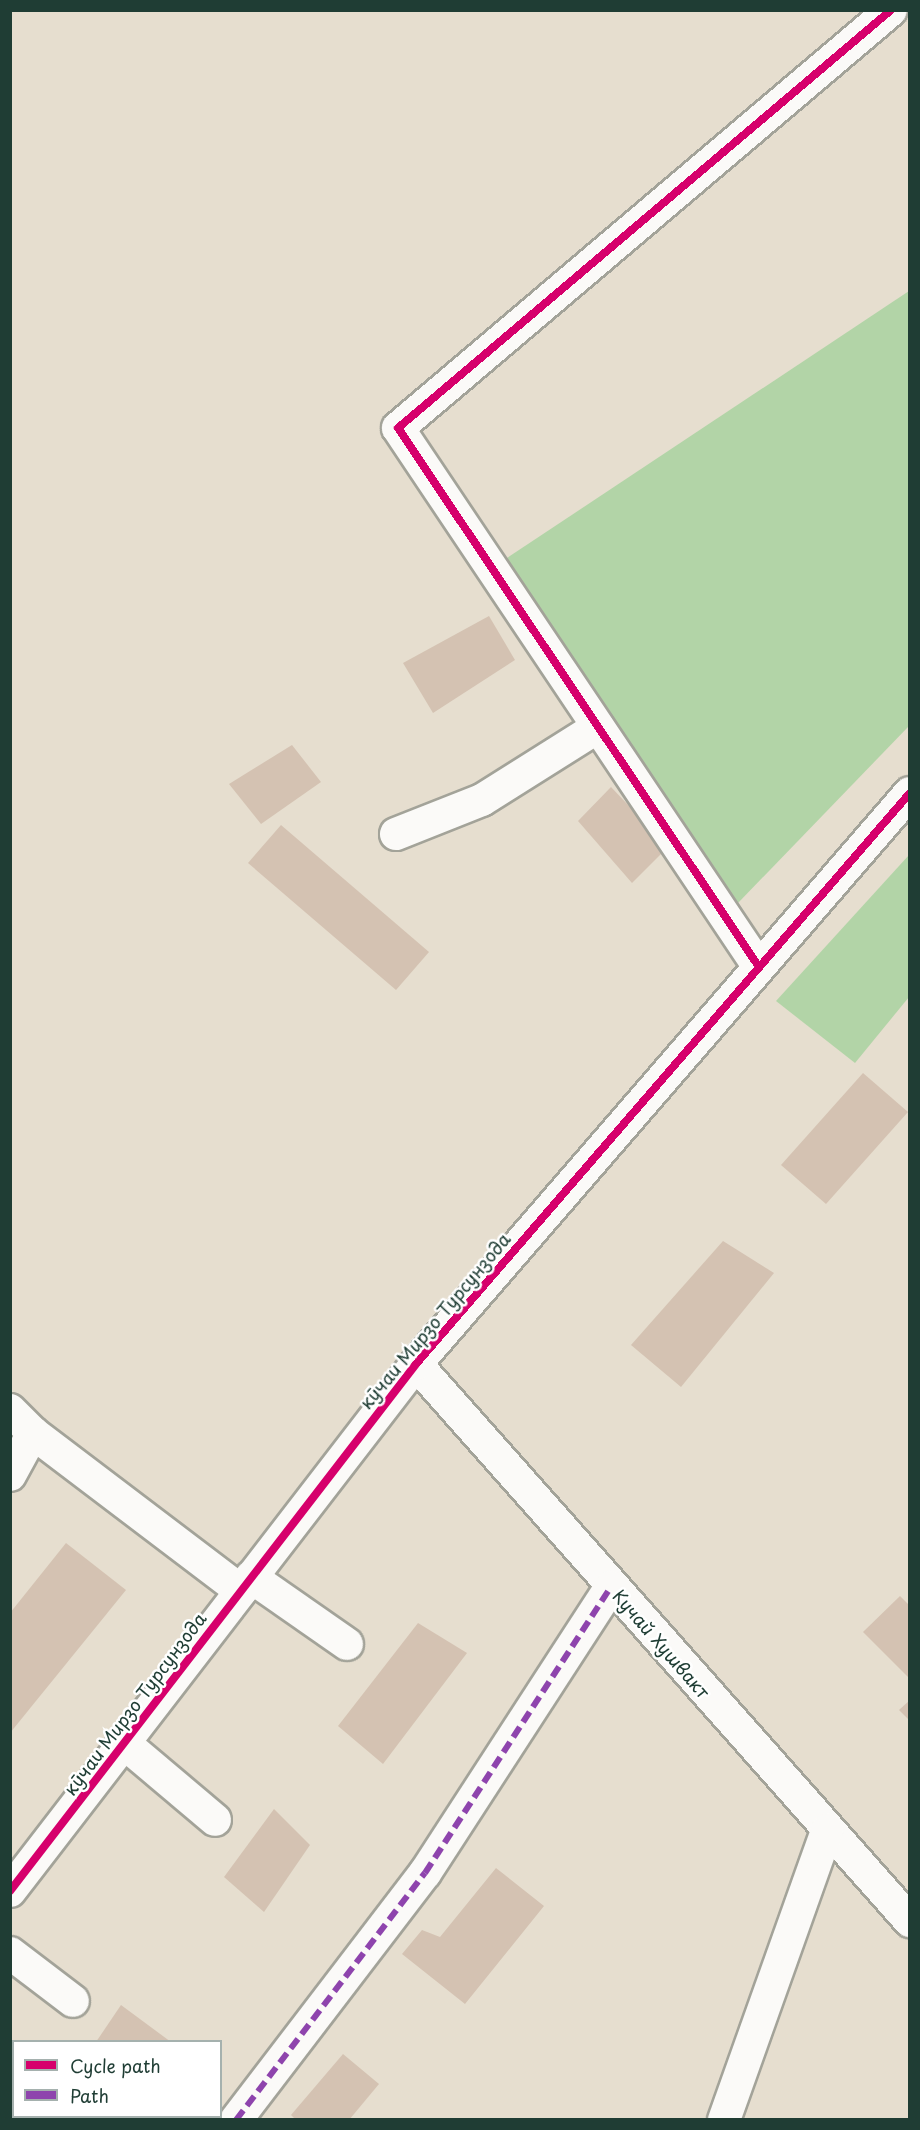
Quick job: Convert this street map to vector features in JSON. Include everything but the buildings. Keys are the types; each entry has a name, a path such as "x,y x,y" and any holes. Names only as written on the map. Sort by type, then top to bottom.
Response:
{"street":[{"path":"757,964 398,428 891,10"},
{"path":"396,834 482,800 598,727"},
{"name":"кӯчаи Мирзо Турсунзода","path":"10,1891 416,1364 757,964 909,793"},
{"name":"Кучай Хушвакт","path":"416,1364 909,1921"},
{"path":"10,1410 33,1433 246,1584 348,1644"},
{"path":"10,1475 33,1433"},
{"path":"236,2120 424,1873 611,1587"},
{"path":"124,1743 215,1820"},
{"path":"724,2120 827,1830"},
{"path":"10,1953 73,2001"}],"green space":[{"path":"909,291 909,726 738,903 504,560"},
{"path":"909,855 909,997 855,1063 776,1001"}],"marked path":[{"path":"236,2120 425,1873 611,1587"}],"cycle path":[{"path":"757,964 398,428 891,10"},
{"path":"10,1891 416,1364 910,793"}]}
